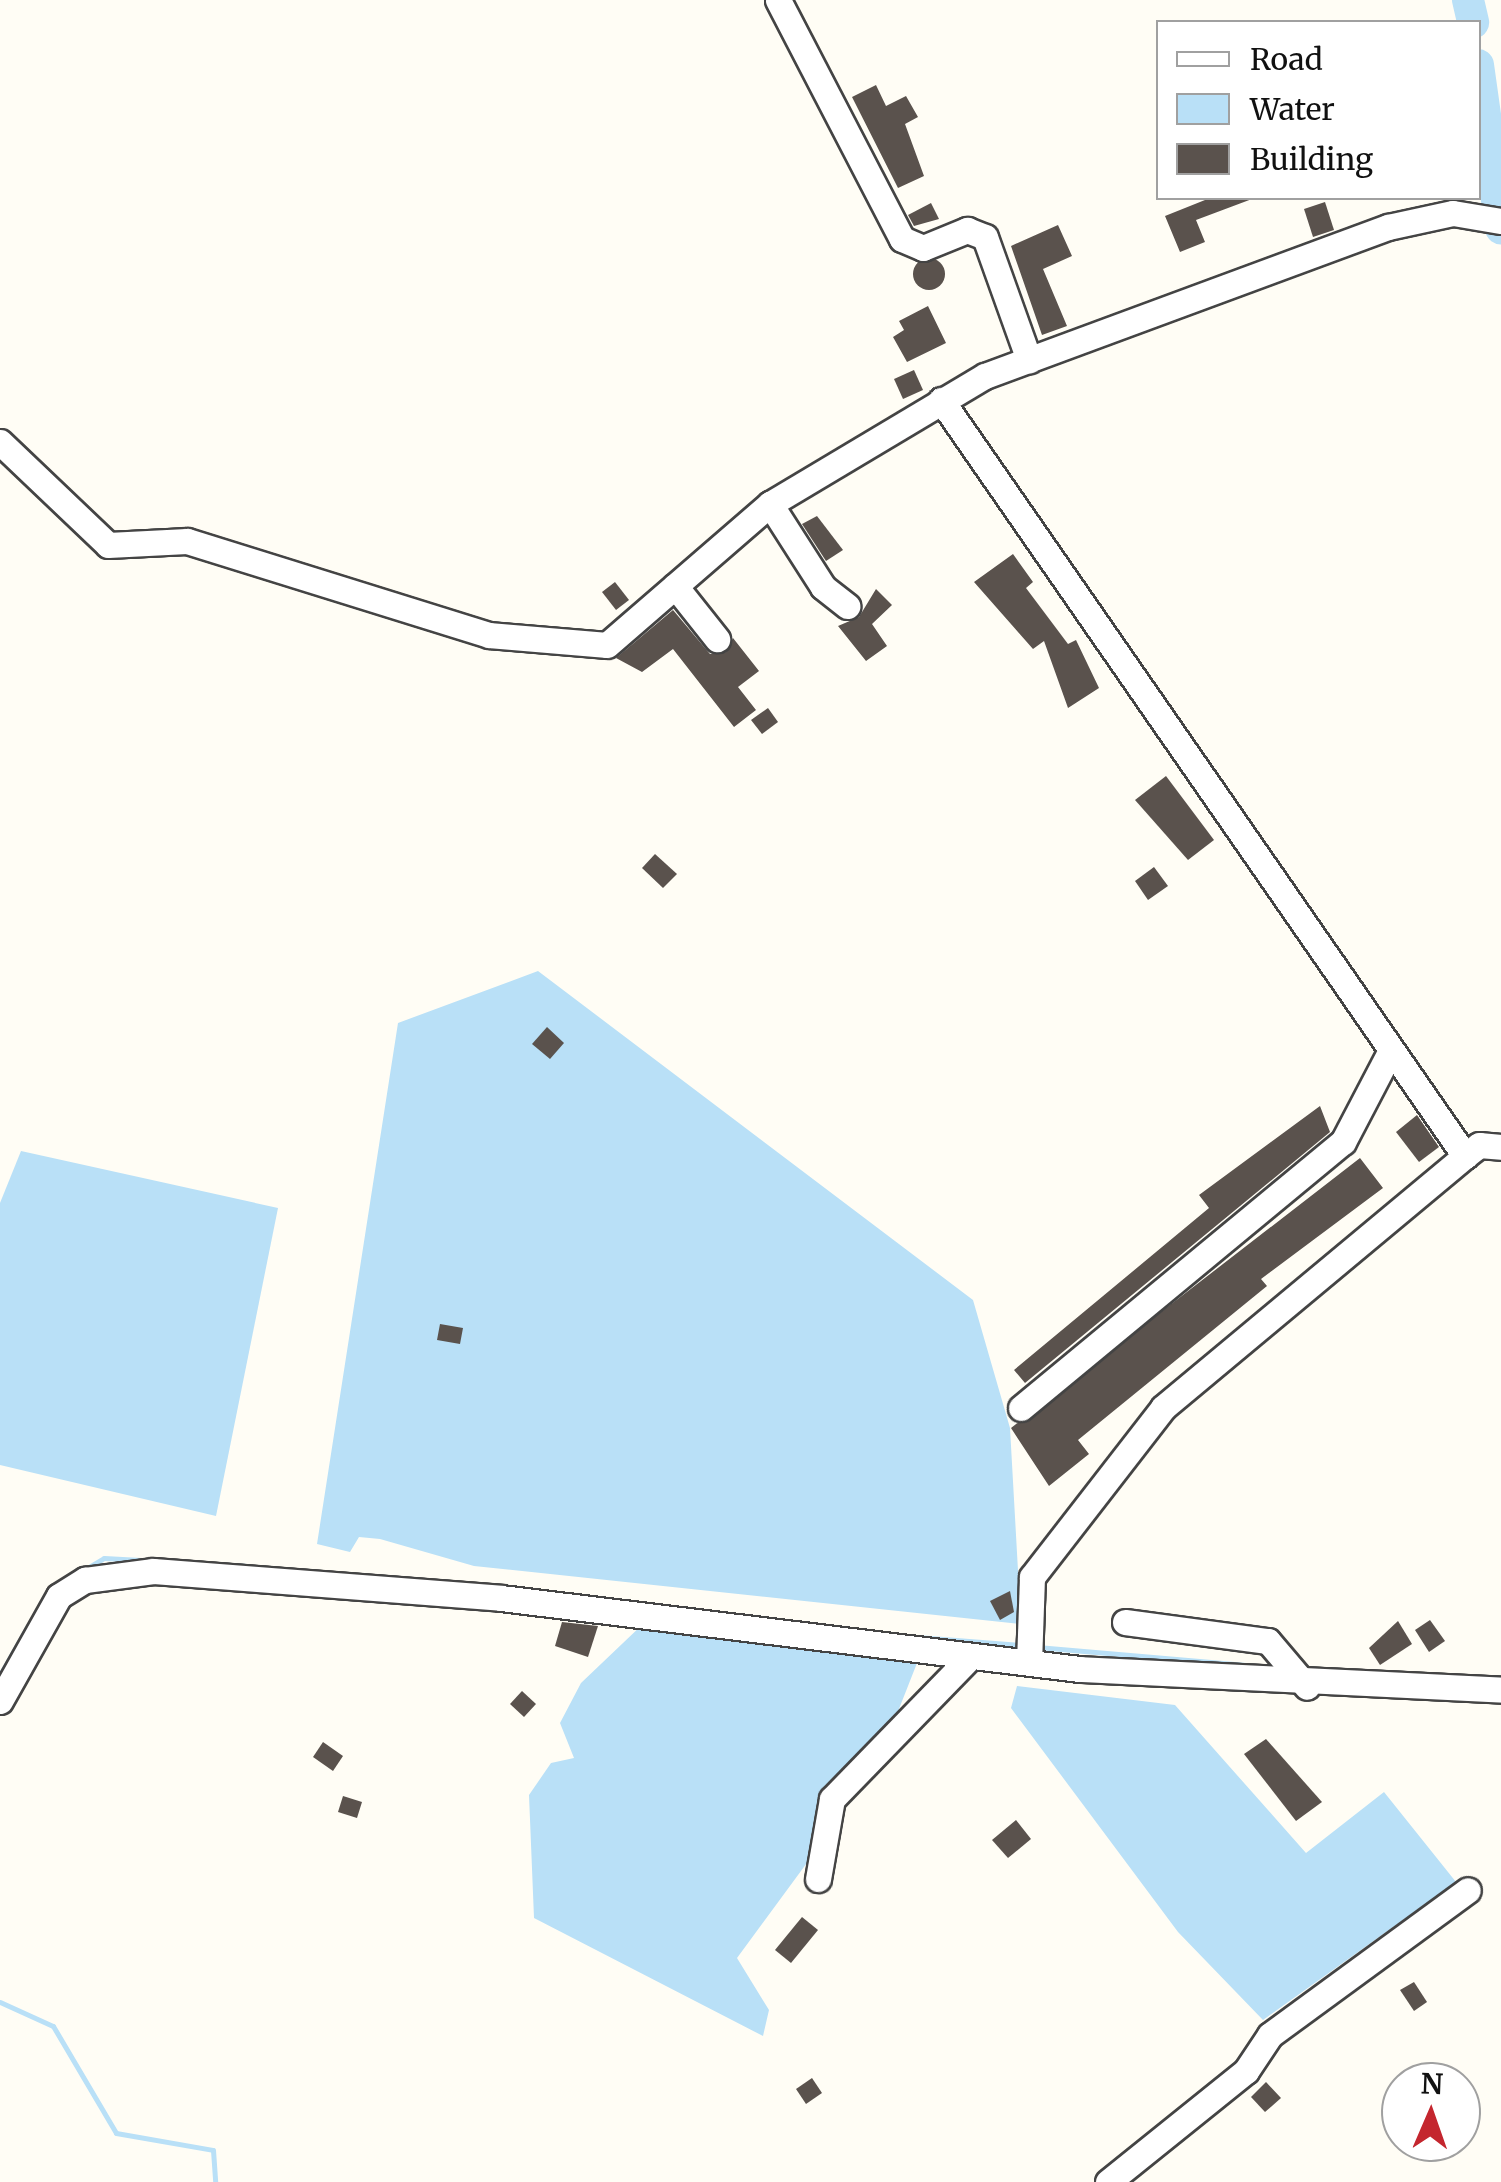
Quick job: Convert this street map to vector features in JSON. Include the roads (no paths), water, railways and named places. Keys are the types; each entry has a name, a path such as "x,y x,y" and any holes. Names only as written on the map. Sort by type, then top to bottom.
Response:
{"street":[{"path":"778,0 902,239 923,248 968,230 985,237 1029,360"},
{"path":"0,442 108,545 187,540 490,634 606,644 770,504 940,400 1029,360 1388,226 1452,214 1501,221"},
{"path":"940,400 1465,1156"},
{"path":"770,504 823,587 847,606"},
{"path":"675,586 717,639"},
{"path":"1021,1408 1344,1142 1390,1052"},
{"path":"1030,1651 1036,1570 1162,1408 1479,1145 1501,1147"},
{"path":"0,1702 59,1596 122,1572 501,1598 971,1656 1030,1651 1301,1680 1501,1690"},
{"path":"1125,1622 1276,1648 1301,1680"},
{"path":"818,1879 832,1798 971,1656"},
{"path":"1108,2182 1246,2071 1270,2035 1468,1890"}],"water":[{"path":"538,971 973,1300 1010,1428 1021,1624 474,1566 380,1539 359,1537 350,1552 317,1544 398,1023"},
{"path":"21,1151 278,1208 216,1516 0,1465 0,1203"},
{"path":"644,1623 919,1658 897,1714 824,1788 812,1856 737,1958 769,2010 763,2036 534,1918 529,1795 551,1763 574,1758 560,1723 581,1683"},
{"path":"1017,1686 1175,1705 1306,1853 1384,1792 1456,1882 1263,2020 1178,1932 1011,1708"}],"waterway":[{"path":"1468,0 1473,20"},
{"path":"1481,86 1501,228"},
{"path":"84,1570 104,1558 245,1566"},
{"path":"0,1675 28,1626"},
{"path":"917,1637 1021,1645"},
{"path":"1037,1647 1260,1666"},
{"path":"0,2002 53,2026 116,2133 213,2150 215,2182"}]}
